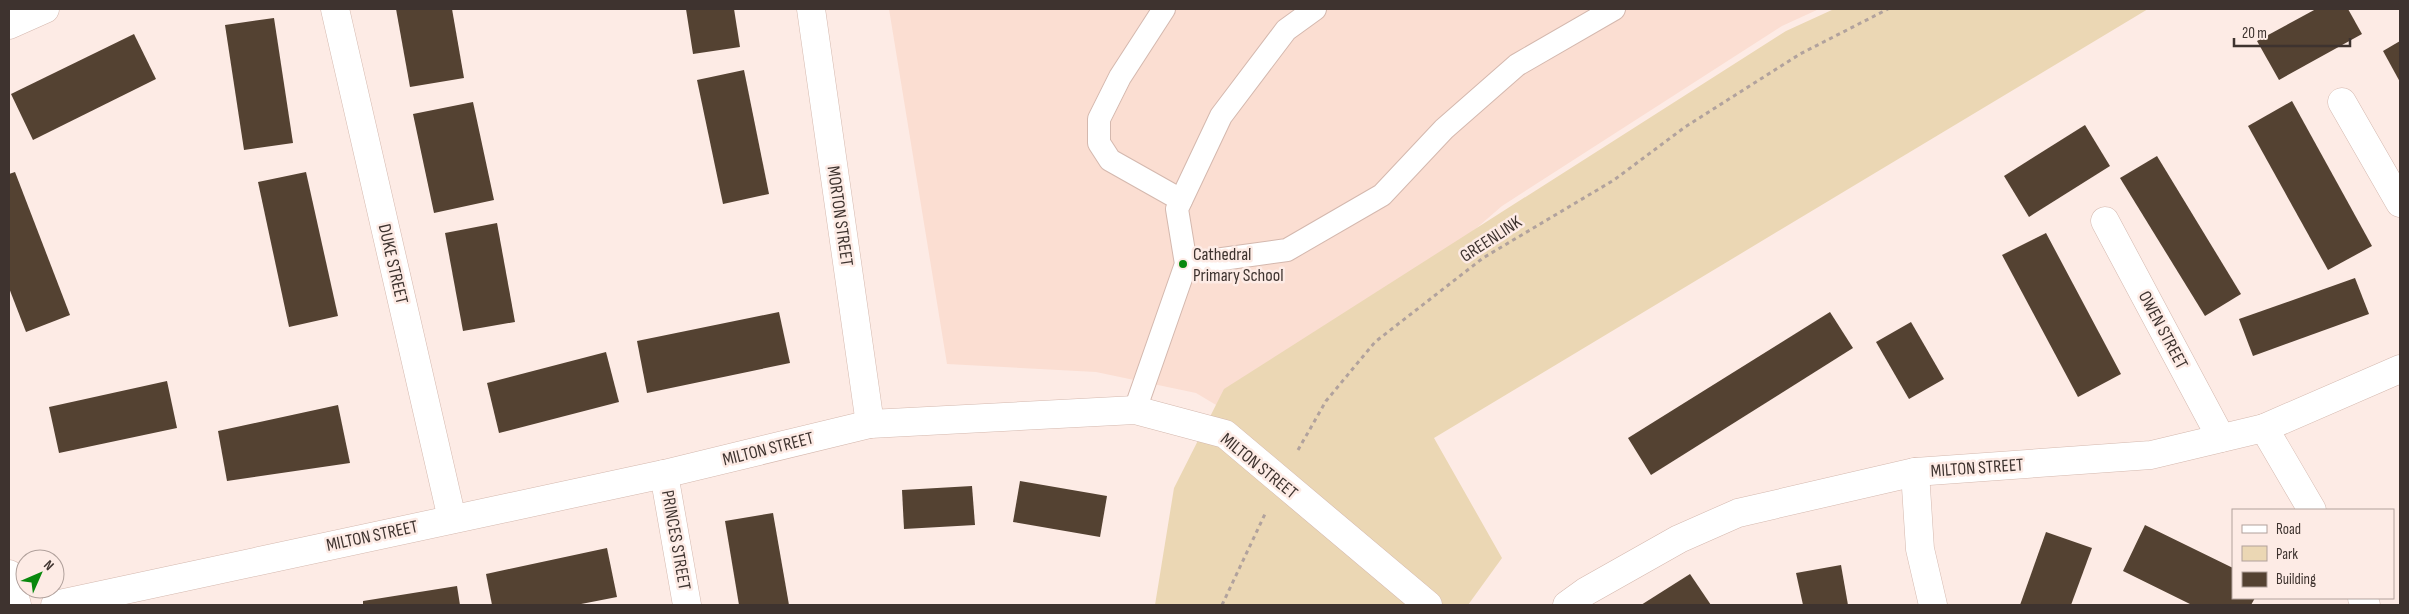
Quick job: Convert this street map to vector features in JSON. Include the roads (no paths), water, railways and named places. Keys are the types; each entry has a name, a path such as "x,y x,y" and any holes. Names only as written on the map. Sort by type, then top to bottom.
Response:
{"street":[{"path":"9,25 45,9"},
{"name":"DUKE STREET","path":"335,9 452,519"},
{"name":"MORTON STREET","path":"811,9 870,424"},
{"path":"2342,102 2400,203"},
{"name":"OWEN STREET","path":"2104,221 2221,438"},
{"name":"MILTON STREET","path":"1567,605 1585,592 1679,540 1738,513 1915,472 2151,455 2264,428 2400,369"},
{"name":"MILTON STREET","path":"55,605 664,474 870,424 1135,410 1225,434 1282,484 1428,605"},
{"path":"2264,428 2311,509"},
{"path":"1915,472 1920,549 1933,605"},
{"name":"PRINCES STREET","path":"664,474 687,605"},
{"path":"9,574 17,605"}],"lane":[{"path":"1164,9 1120,77 1099,119 1099,144 1110,160 1181,200"},
{"path":"1135,410 1186,264 1177,209 1181,200 1221,116 1286,30 1315,9"},
{"path":"1186,264 1286,250 1382,195 1444,129 1517,65 1614,9"}],"place":[{"name":"Cathedral Primary School","path":"1183,264"}]}
